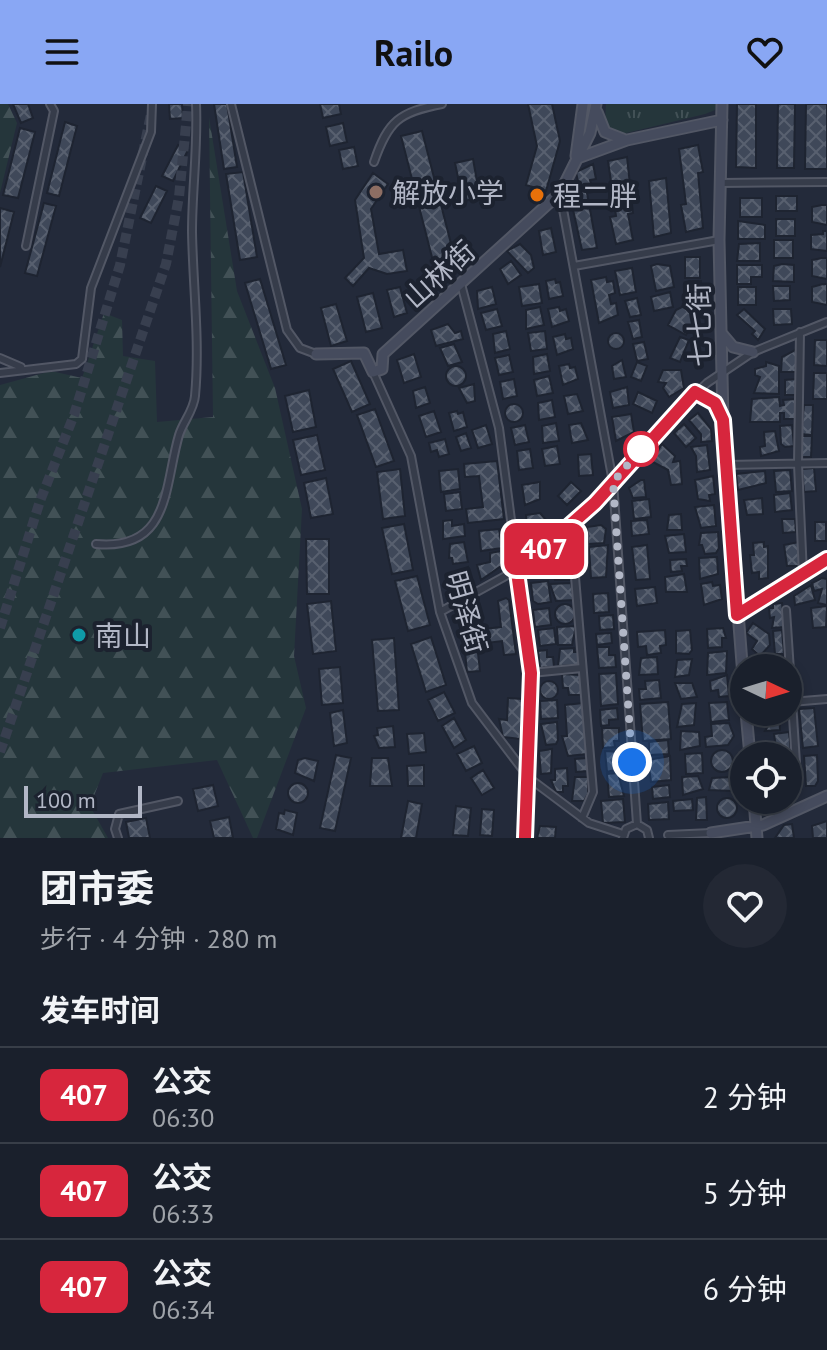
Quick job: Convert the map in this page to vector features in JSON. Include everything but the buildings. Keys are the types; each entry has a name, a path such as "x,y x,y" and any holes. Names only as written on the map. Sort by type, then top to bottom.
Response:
{"main road":[{"path":"575,159 583,104"},
{"name":"七七街","path":"722,104 719,240 723,420 741,654"},
{"path":"575,159 590,133 596,106"},
{"path":"596,106 605,132 627,140"},
{"path":"575,159 627,140 722,120"},
{"name":"山林街","path":"373,372 382,369 383,354 560,193 575,159"},
{"path":"722,334 733,347 753,352"},
{"path":"316,354 364,353 373,372"},
{"path":"695,392 715,403 723,420"},
{"path":"711,833 756,826 827,796"},
{"path":"755,814 757,838"}],"street":[{"path":"26,246 54,111 50,104"},
{"path":"0,373 76,364 82,359 91,288 151,132 152,104"},
{"path":"96,544 116,546 137,539 154,523 168,500 179,435 195,399 192,227 198,142 196,104"},
{"path":"231,104 287,330 300,348 316,354"},
{"path":"374,162 385,130 411,110 442,104"},
{"path":"720,183 827,182"},
{"path":"560,193 613,482 637,824 652,836"},
{"path":"574,266 719,240"},
{"path":"461,284 499,428 531,673 525,838"},
{"path":"440,612 517,572 560,535 695,392 753,352 827,322"},
{"path":"800,332 798,464 803,574"},
{"path":"0,358 24,368"},
{"name":"明泽街","path":"373,372 411,456 440,612 472,703 529,778 589,823 623,836"},
{"path":"727,465 827,463"},
{"path":"560,535 573,553 593,792 582,818"},
{"path":"737,615 827,559"},
{"path":"786,610 788,654"},
{"path":"531,673 582,668"},
{"path":"802,701 827,699"},
{"path":"118,838 115,829 119,814 178,801"},
{"path":"623,836 637,824"},
{"path":"668,835 711,833"}],"green space":[{"path":"0,104 8,104 17,123 0,193"},
{"path":"606,104 717,104 715,110 705,114 618,135 611,133 605,123"},
{"path":"209,117 237,291 275,388 302,509 294,656 306,708 257,838 253,838 217,760 103,773 90,806 108,838 0,838 0,385 51,371 82,378 104,313 122,320 123,356 155,361 157,422 213,417"}],"tunnel":[{"path":"0,752 166,264 179,197 188,104"},
{"path":"0,628 40,501 74,415 120,265 151,114"}],"bus line":[{"name":"407","path":"525,838 531,673 517,572 595,503 653,435 695,392 715,403 723,420 737,615 827,559"}],"place":[{"name":"解放小学","path":"376,192"},
{"name":"程二胖","path":"537,195"},
{"name":"南山","path":"79,635"}],"route":[{"path":"632,762 613,482 641,449"}]}
